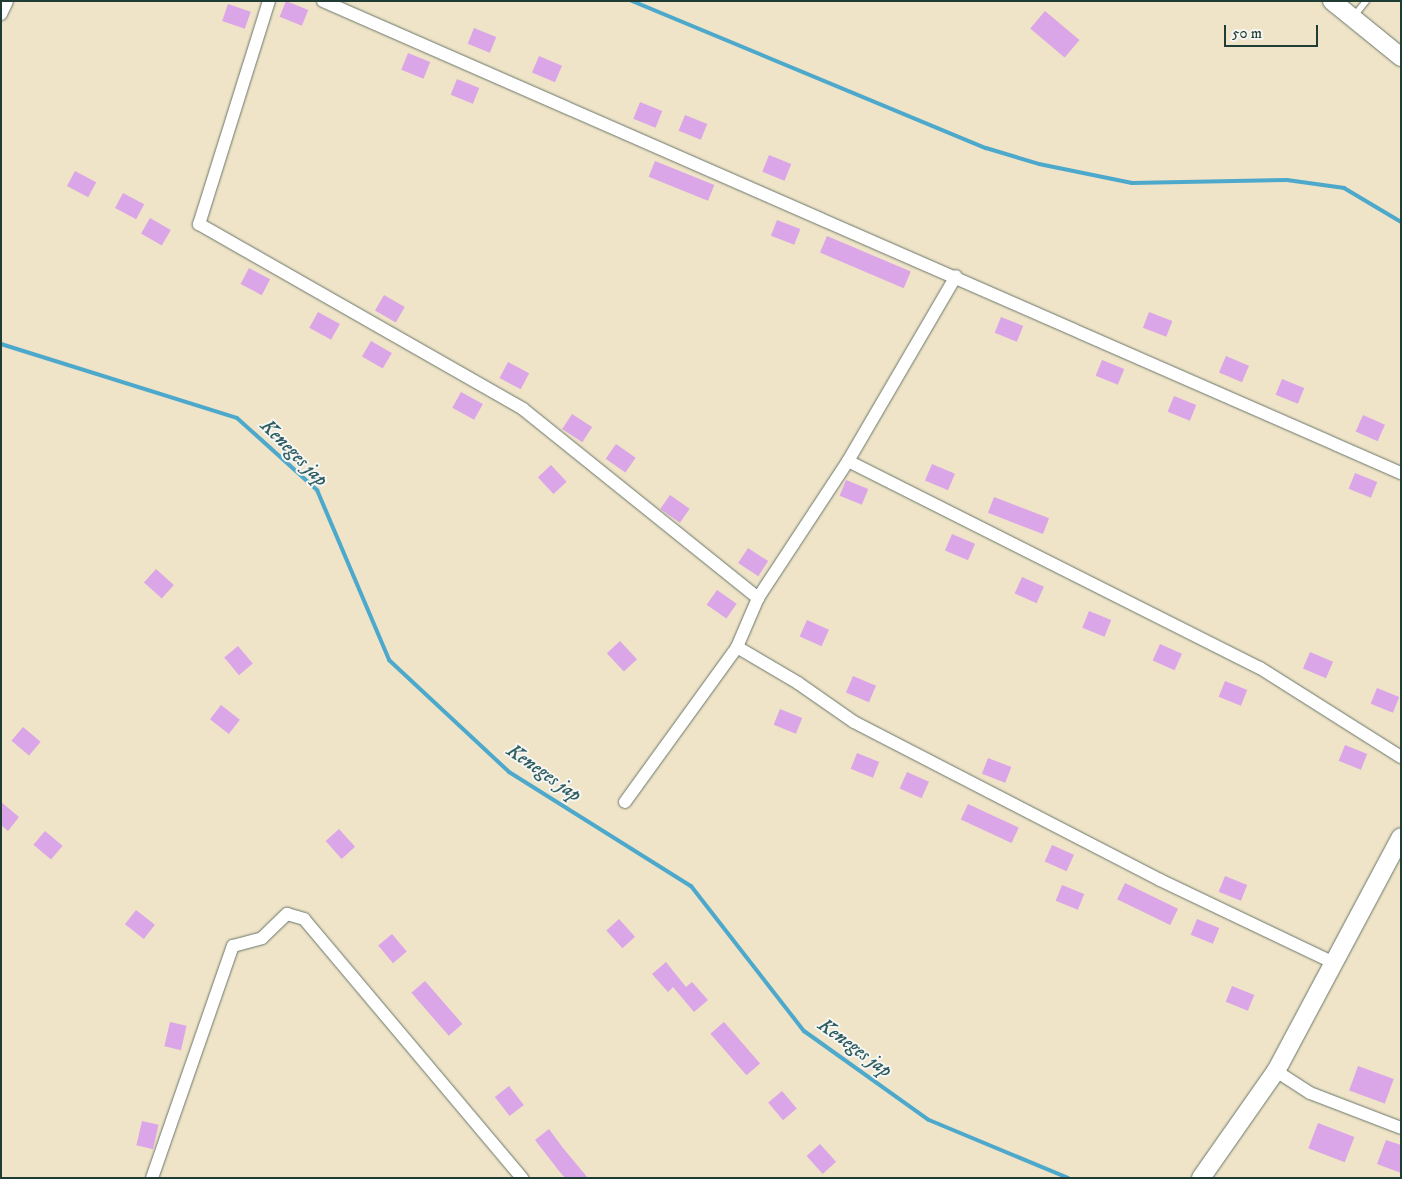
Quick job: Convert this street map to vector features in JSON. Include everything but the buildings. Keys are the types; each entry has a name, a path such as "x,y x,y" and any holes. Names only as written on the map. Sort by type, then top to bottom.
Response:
{"street":[{"path":"1,14 7,1"},
{"path":"269,1 199,224 523,409 758,598"},
{"path":"323,1 956,276 1401,473"},
{"path":"1332,1 1401,58"},
{"path":"625,802 737,647 758,598 848,461 956,276"},
{"path":"848,461 1260,668 1401,757"},
{"path":"737,647 798,683 854,722 1160,880 1334,963"},
{"path":"1200,1178 1276,1071 1399,844"},
{"path":"152,1178 233,946 262,938 286,914 304,919 522,1178"},
{"path":"1276,1071 1310,1093 1401,1128"}],"lane":[{"path":"1352,18 1366,1"}],"waterway":[{"path":"632,1 986,148 1039,164 1132,183 1287,180 1344,188 1401,222"},
{"name":"Keneges jap","path":"1,344 237,418 317,490 389,660 509,772 691,886 804,1031 929,1120 1068,1178"}]}
